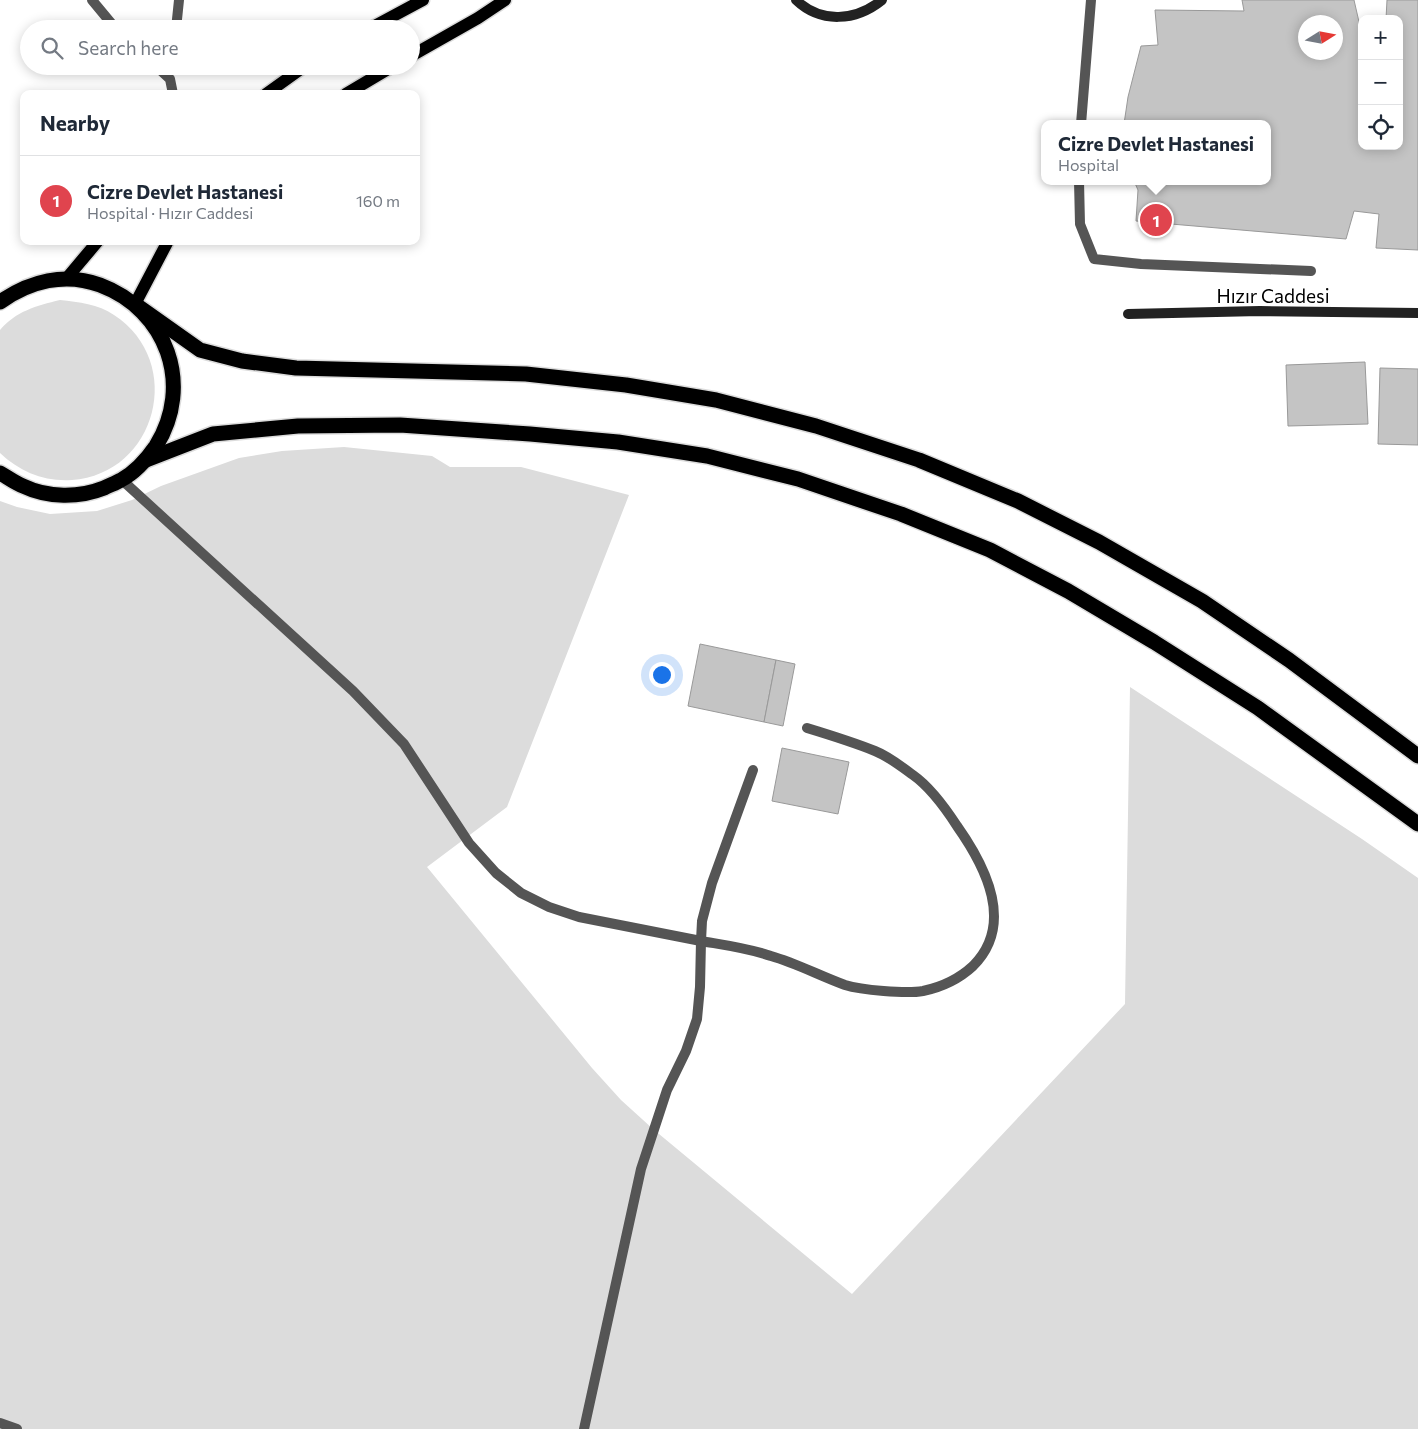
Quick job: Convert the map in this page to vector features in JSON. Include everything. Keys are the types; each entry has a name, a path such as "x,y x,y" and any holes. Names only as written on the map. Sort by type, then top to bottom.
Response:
{"highway":[{"path":"0,302 16,291 40,282 66,279 91,282 114,290 200,350 242,361 296,368 526,374 626,385 716,400 816,426 919,460 1026,505 1099,542 1202,601 1290,660 1418,756"},
{"path":"0,475 24,487 56,495 73,495 91,493 122,480 146,460 165,431 174,397 171,362 158,330 135,304"},
{"path":"146,460 214,434 298,426 400,425 618,442 707,456 798,480 901,514 990,550 1068,591 1154,642 1258,708 1418,824"}],"main road":[{"path":"386,20 423,0"},
{"path":"420,51 478,18 505,0"},
{"path":"272,90 292,75"},
{"path":"353,90 378,75"},
{"path":"66,279 95,245"},
{"path":"135,304 166,245"}],"street":[{"path":"92,0 109,20"},
{"path":"177,20 179,0"},
{"path":"796,0 803,7 818,14 838,18 860,14 874,7 882,0"},
{"path":"1080,120 1091,0"},
{"path":"166,75 170,79"},
{"path":"171,75 172,90"},
{"path":"1079,185 1080,224 1094,259 1141,264 1311,271"},
{"name":"Hızır Caddesi","path":"1128,314 1260,311 1418,313"},
{"path":"122,480 352,691 404,744 469,843 496,873 520,893 549,907 579,917 770,955 846,985 892,992 922,991 947,984 966,972 980,958 991,941 994,920 992,898 984,872 969,844 946,809 914,776 877,751 807,728"},
{"path":"584,1429 641,1169 667,1090 686,1051 697,1018 702,921 712,883 754,770"},
{"path":"0,1423 17,1429"}],"shaded area":[{"path":"60,300 95,306 114,315 136,335 150,360 155,386 152,413 142,438 125,458 101,473 72,480 52,479 33,474 16,466 0,453 0,330 20,314 35,307"},
{"path":"344,447 432,456 450,467 521,467 629,495 507,807 427,867 592,1068 621,1100 653,1129 852,1294 1125,1004 1130,687 1362,839 1418,878 1418,1429 0,1429 0,501 17,507 50,514 97,511 132,500 161,486 239,458 282,451"}],"building":[{"path":"1242,0 1354,0 1358,18 1358,150 1403,150 1403,15 1386,15 1387,0 1418,0 1418,250 1376,248 1379,214 1354,211 1346,239 1136,221 1138,190 1136,185 1271,185 1271,120 1125,120 1128,97 1141,46 1158,45 1155,10 1244,11"},
{"path":"1365,362 1368,424 1288,426 1286,365"},
{"path":"1380,368 1418,369 1418,445 1378,444"},
{"path":"700,644 776,660 764,722 688,706"},
{"path":"776,660 795,664 783,726 764,722"},
{"path":"782,748 849,762 838,814 772,801"}],"place":[{"name":"Cizre Devlet Hastanesi","path":"1156,220"}]}
